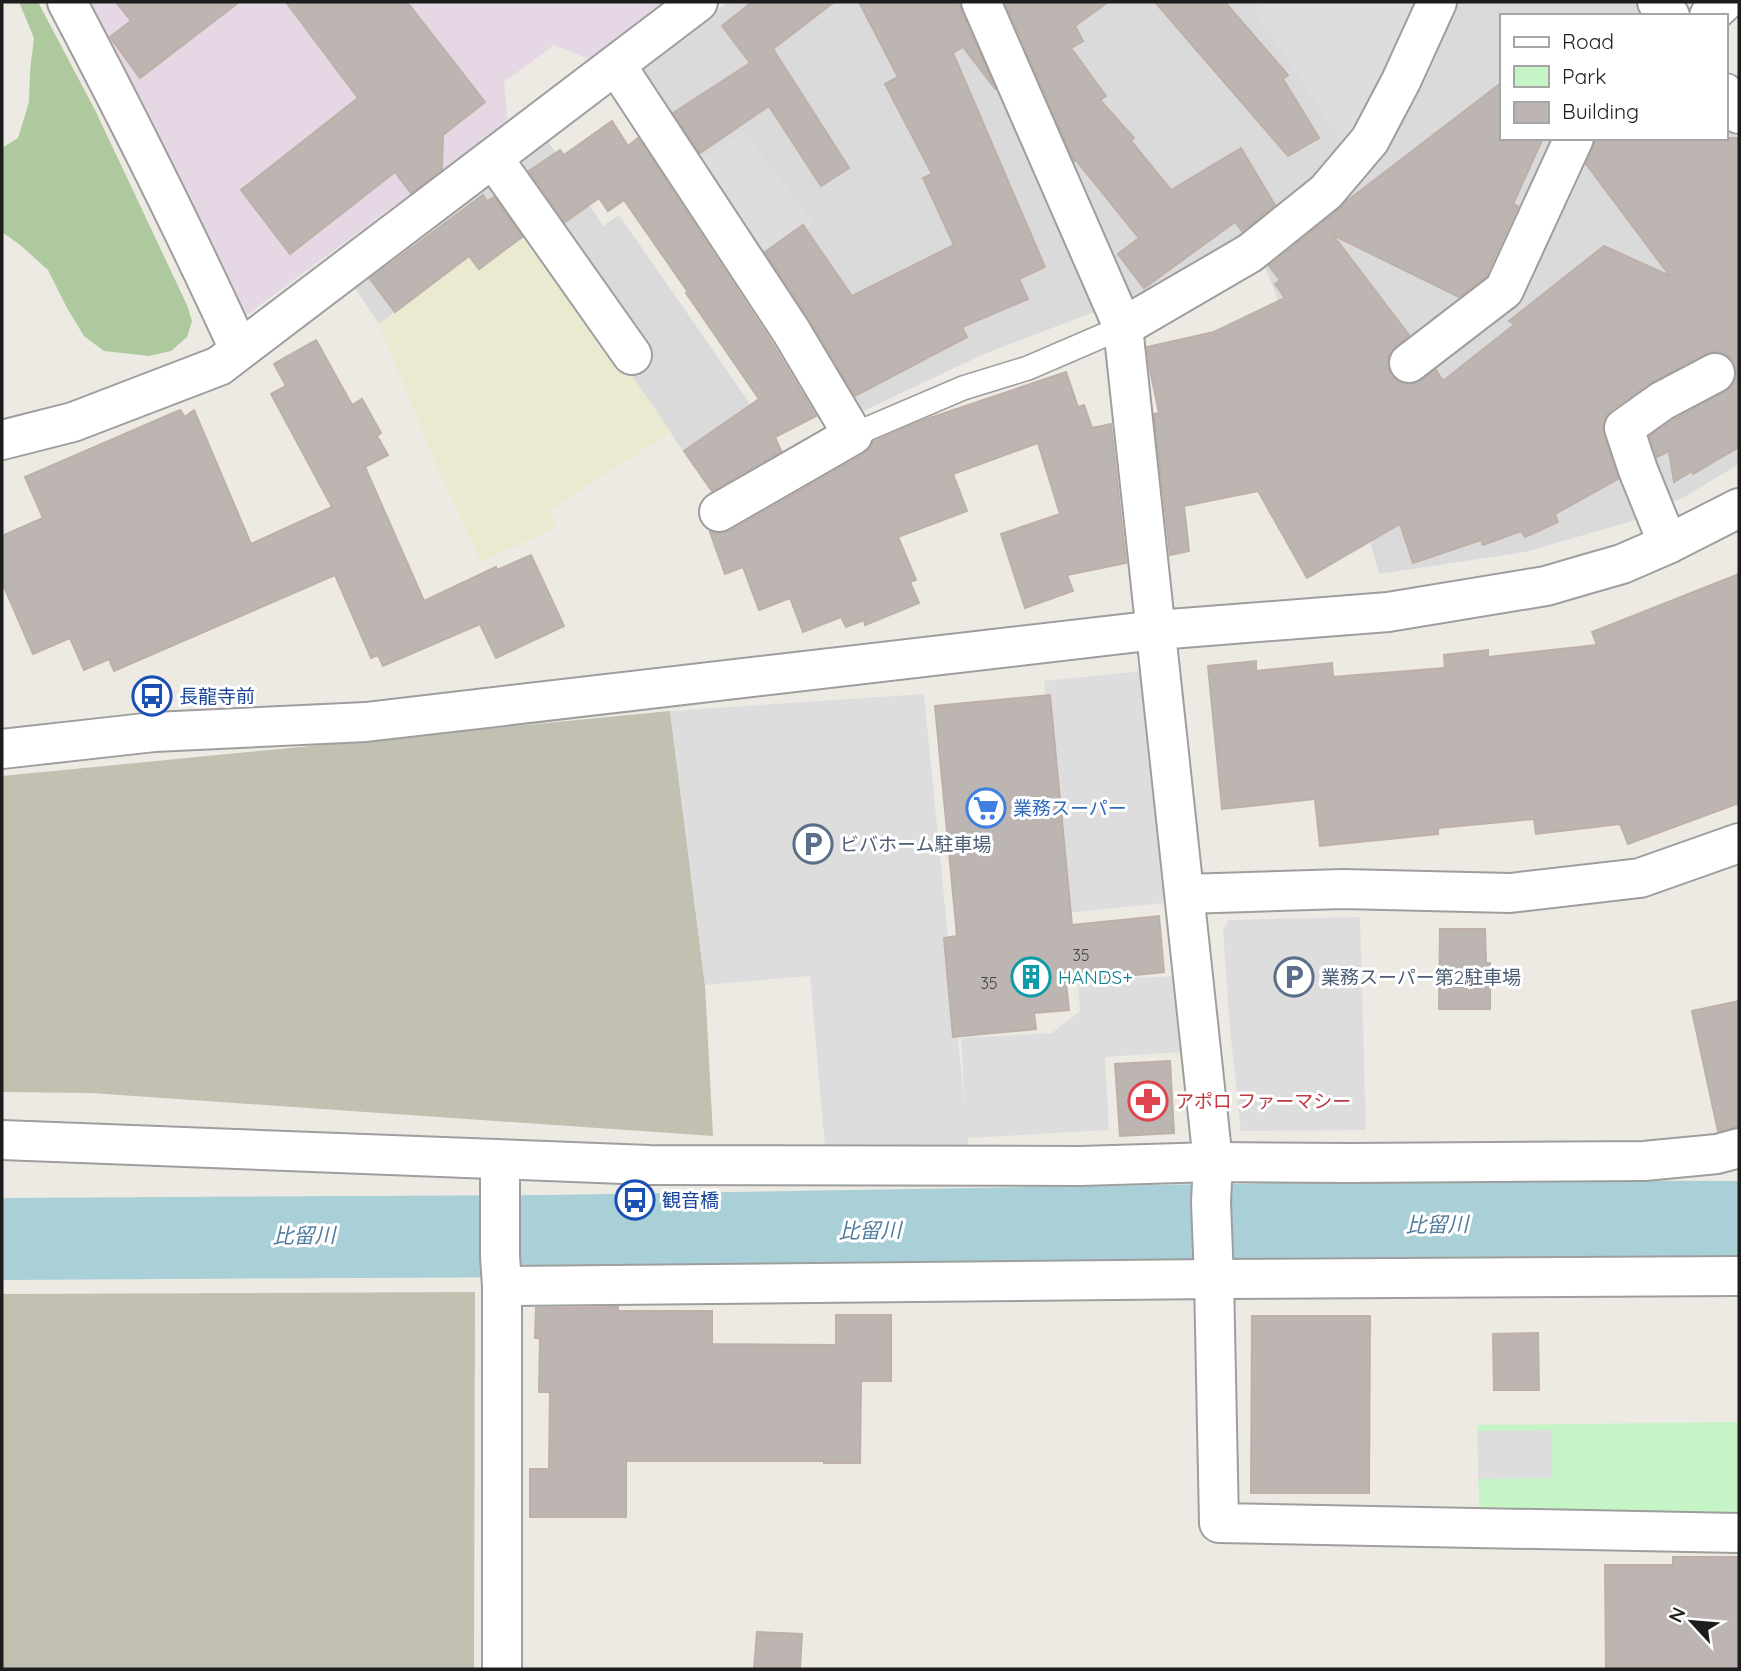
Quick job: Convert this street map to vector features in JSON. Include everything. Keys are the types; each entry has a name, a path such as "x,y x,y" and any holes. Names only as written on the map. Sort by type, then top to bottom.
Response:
{"street":[{"path":"66,2 120,102 239,349"},
{"path":"2,440 73,422 219,366 698,2"},
{"path":"981,2 1123,327 1213,1162 1211,1202 1219,1523 1739,1533"},
{"path":"1123,327 1250,253 1326,192 1370,140 1401,81 1437,2"},
{"path":"1711,14 1724,2"},
{"path":"616,65 791,331 853,435 719,512"},
{"path":"1727,96 1739,114"},
{"path":"1409,363 1504,290 1573,140"},
{"path":"493,158 632,355"},
{"path":"1668,544 1623,428 1662,401 1715,373"},
{"path":"2,749 154,732 366,722 1157,630 1388,612 1546,586 1622,564 1739,508"},
{"path":"1185,894 1343,889 1510,893 1640,878 1739,843"},
{"path":"2,1140 649,1165 1080,1166 1213,1162 1644,1161 1717,1154 1739,1148"},
{"path":"500,1160 502,1669"},
{"path":"501,1271 1214,1266 1739,1276"}],"lane":[{"path":"853,435 964,388 1028,368 1123,327"}],"shaded area":[{"path":"81,2 663,2 589,59 554,45 504,82 508,122 244,317"},
{"path":"728,2 967,2 1102,309 984,354 863,411 639,71"},
{"path":"994,2 1425,2 1347,152 1238,247 1129,303"},
{"path":"1265,2 1425,2 1347,152 1253,10"},
{"path":"1448,2 1645,2 1655,14 1500,14 1500,140 1727,140 1727,121 1739,140 1739,464 1684,497 1632,521 1525,552 1379,574 1355,487 1262,260"},
{"path":"743,130 813,223 757,265 691,168"},
{"path":"548,141 603,226 619,215 796,470 722,508 523,218 379,324 355,288"},
{"path":"1143,671 1165,903 1066,913 1044,681"},
{"name":"ビバホーム駐車場","path":"924,694 965,1110 961,1038 1052,1033 1080,1011 1078,981 1179,976 1183,1052 1105,1057 1109,1130 968,1138 968,1145 825,1147 810,976 705,985 670,711"},
{"path":"670,711 705,985 713,1136 91,1093 2,1092 2,776"},
{"path":"1360,917 1366,1130 1241,1131 1223,930 1229,920"},
{"path":"475,1292 474,1669 2,1669 2,1294"},
{"path":"1552,1430 1552,1478 1478,1479 1478,1431"}],"green space":[{"path":"19,2 38,2 96,112 187,305 192,321 187,337 171,351 149,356 104,351 84,336 48,270 2,232 2,148 18,138 29,102 34,38"},
{"path":"523,218 671,432 550,510 556,527 481,562 433,458 379,324"},
{"path":"1739,1422 1739,1516 1479,1507 1477,1425"}],"building":[{"path":"116,2 239,2 140,78 110,37 131,21"},
{"path":"286,2 407,2 485,102 443,135 442,169 411,193 395,172 290,254 241,190 358,98"},
{"path":"752,2 834,2 773,49 849,168 821,186 769,106 700,153 673,113 750,63 722,26"},
{"path":"859,2 960,2 961,11 996,90 963,47 953,53 1045,267 1019,279 1028,299 962,327 967,337 855,396 810,320 765,252 803,225 852,296 954,245 923,178 932,174 885,84 898,77"},
{"path":"1005,2 1108,2 1075,26 1083,41 1071,48 1106,96 1100,100 1134,138 1131,141 1171,190 1241,148 1275,205 1242,231 1235,222 1144,288 1118,254 1139,238 1076,160 1074,161"},
{"path":"1155,2 1225,2 1288,75 1283,79 1319,138 1288,156"},
{"path":"1500,84 1500,140 1542,140 1513,204 1518,206 1486,276 1459,297 1333,235 1409,335 1389,354 1387,365 1391,376 1400,383 1411,385 1436,370 1443,381 1515,324 1509,321 1604,246 1670,276 1586,164 1595,140 1739,138 1739,447 1674,482 1669,451 1657,457 1650,436 1733,385 1737,374 1734,362 1726,354 1715,351 1652,382 1611,410 1604,420 1603,434 1618,479 1555,514 1558,522 1525,537 1521,531 1483,545 1481,540 1413,563 1400,524 1307,578 1258,491 1184,506 1189,551 1170,555 1154,414 1159,413 1147,347 1214,332 1285,298 1275,284 1280,280 1269,266 1347,201"},
{"path":"612,121 628,146 638,138 772,343 816,416 775,437 781,451 712,491 684,451 759,399 624,200 608,211 599,198 565,222 529,171 560,150 564,155"},
{"path":"483,195 487,201 494,197 522,237 479,269 469,256 395,312 370,279"},
{"path":"316,340 352,405 362,399 381,433 377,436 388,455 365,467 424,601 496,567 497,570 531,555 564,626 496,658 480,624 383,666 378,655 371,658 335,575 114,671 109,659 84,670 70,638 33,654 2,582 2,536 43,518 25,477 180,410 185,417 194,410 251,544 332,507 271,394 286,386 274,364"},
{"path":"1066,372 1078,407 1084,405 1092,428 1111,424 1126,563 1067,575 1073,591 1025,608 1001,534 1060,514 1038,443 953,474 967,511 898,537 916,580 910,582 919,603 865,625 864,620 846,627 841,617 803,632 790,598 759,610 743,567 725,574 710,532 720,534 730,531 864,454 873,442 921,421"},
{"path":"1739,574 1739,803 1628,844 1620,824 1536,834 1534,819 1438,828 1438,834 1320,846 1315,799 1222,809 1208,666 1256,661 1256,671 1332,663 1333,677 1445,668 1444,655 1488,650 1488,657 1597,645 1592,632"},
{"path":"1050,695 1072,925 1159,916 1164,972 1066,982 1069,1010 1034,1013 1036,1029 953,1037 944,938 957,936 935,706"},
{"path":"1440,929 1485,929 1486,963 1490,963 1490,1009 1439,1009"},
{"path":"1739,1001 1739,1127 1718,1131 1692,1011"},
{"path":"1170,1061 1174,1133 1120,1136 1115,1064"},
{"path":"618,1307 618,1311 712,1311 712,1344 836,1345 836,1315 891,1315 891,1381 861,1381 860,1463 626,1461 626,1517 530,1517 530,1469 549,1469 550,1392 539,1392 540,1338 535,1338 536,1308"},
{"path":"1252,1316 1370,1316 1369,1493 1251,1493"},
{"path":"1538,1333 1539,1390 1494,1390 1493,1334"},
{"path":"1673,1557 1737,1557 1737,1669 1606,1669 1605,1565 1673,1565"},
{"path":"757,1632 802,1634 800,1669 754,1669"}],"waterway":[{"name":"比留川","path":"2,1239 546,1236 1457,1221 1739,1222"}],"place":[{"name":"長龍寺前","path":"152,696"},
{"name":"業務スーパー","path":"986,808"},
{"name":"ビバホーム駐車場","path":"813,844"},
{"name":"HANDS+","path":"1031,977"},
{"name":"業務スーパー第2駐車場","path":"1294,977"},
{"name":"アポロ ファーマシー","path":"1148,1101"},
{"name":"観音橋","path":"635,1200"}]}
